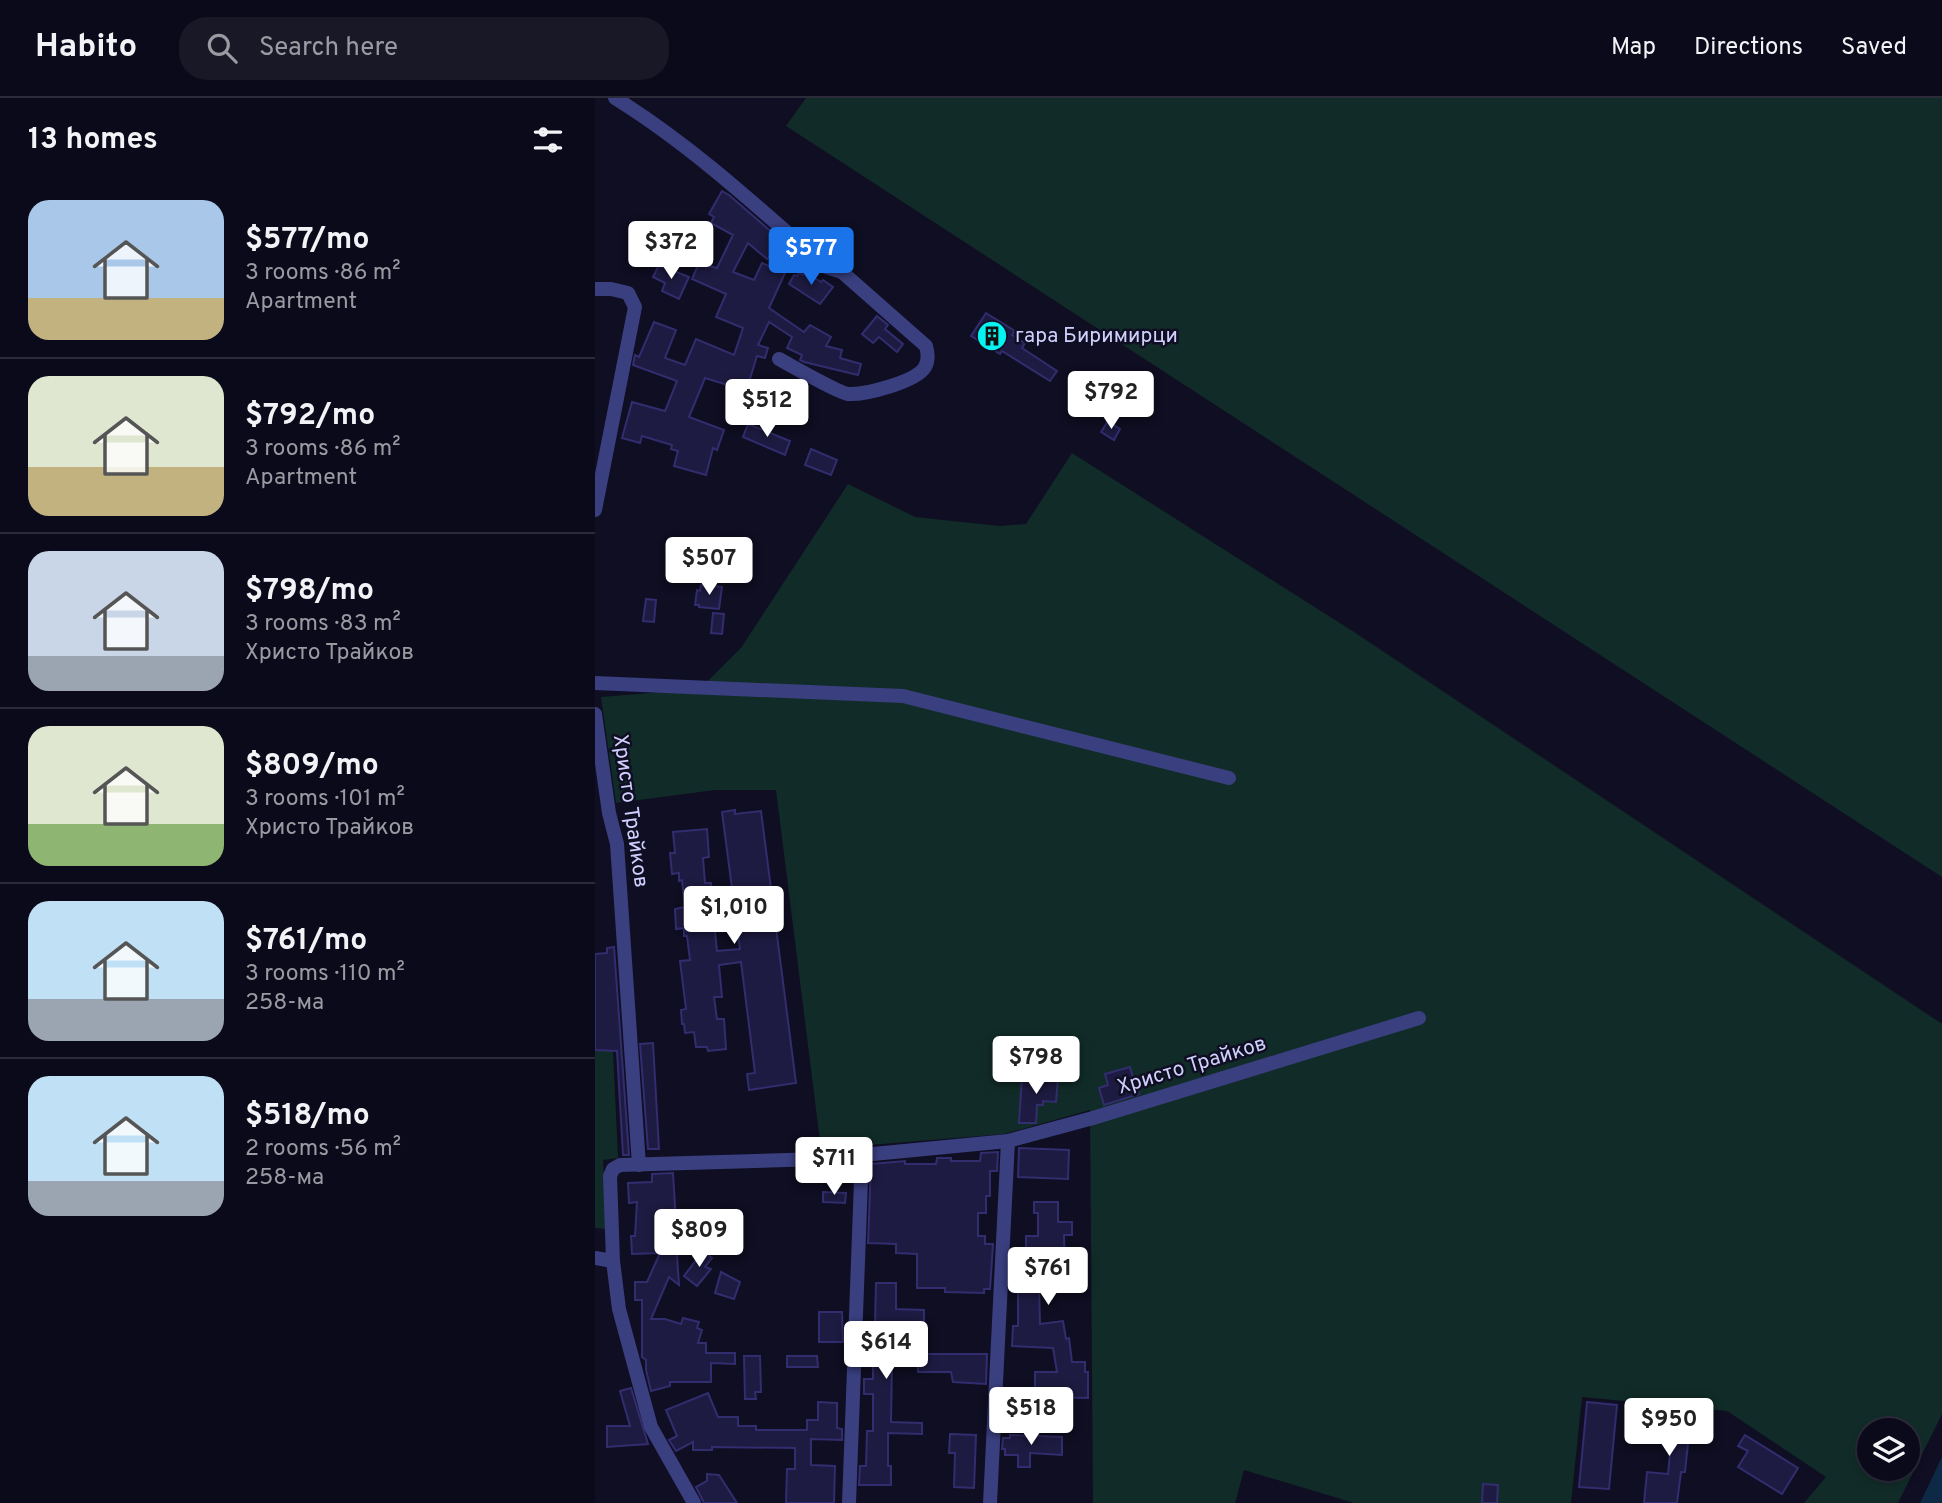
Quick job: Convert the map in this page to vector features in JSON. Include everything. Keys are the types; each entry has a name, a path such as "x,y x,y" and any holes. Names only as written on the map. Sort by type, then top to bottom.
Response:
{"street":[{"path":"615,98 641,114 747,198 826,267 842,272 926,346 928,355 926,366 918,375 876,391 846,394 779,359"},
{"path":"595,289 628,293 635,307 595,510"},
{"path":"595,683 903,696 1229,778"},
{"name":"Христо Трайков","path":"595,714 609,813 617,844 639,1165"},
{"name":"Христо Трайков","path":"694,1503 651,1427 619,1309 613,1261 613,1169 639,1165 821,1159 1008,1141 1093,1118 1419,1018"},
{"path":"990,1503 1008,1141"},
{"path":"849,1503 862,1154"},
{"path":"595,1258 613,1261"}],"green space":[{"path":"806,98 1942,98 1942,877 786,126"},
{"path":"1072,453 1354,632 1942,1024 1942,1414 1920,1458 1920,1418 1857,1418 1857,1481 1909,1481 1898,1503 1804,1503 1826,1477 1727,1411 1582,1397 1571,1503 1354,1503 1244,1470 1235,1503 1093,1503 1090,1110 1004,1134 821,1149 776,790 715,790 616,803 601,697 700,689 741,648 848,484 915,517 1000,526 1026,524"},
{"path":"595,1050 613,1051 618,1158 603,1160 607,1229 595,1228"}],"water":[{"path":"1942,1457 1942,1503 1920,1503 1922,1499"}],"building":[{"path":"722,191 782,241 767,259 748,243 733,272 754,280 762,263 785,273 769,308 804,332 810,325 831,337 826,346 842,350 840,358 861,364 858,375 804,362 800,360 802,355 787,348 792,337 769,322 758,345 768,348 765,358 757,356 748,385 733,380 731,386 705,378 689,417 724,430 717,450 713,448 706,475 674,466 678,451 671,449 672,445 642,436 640,443 622,438 632,402 665,411 677,381 633,365 635,355 639,357 654,322 676,330 665,358 685,365 696,339 734,355 743,328 716,317 726,294 692,279 699,263 717,268 733,235 711,223 714,217 709,214"},
{"path":"659,265 689,277 679,299 662,291 665,283 653,277"},
{"path":"805,272 833,287 820,304 789,284 794,275 803,275"},
{"name":"гара Биримирци","path":"986,313 1015,331 1012,335 1025,343 1022,348 1057,371 1050,381 1002,351 1000,354 971,336"},
{"path":"877,316 888,325 885,329 903,344 897,352 879,337 873,343 862,334"},
{"path":"1080,380 1095,389 1099,382 1111,389 1100,408 1073,390"},
{"path":"756,384 769,390 765,400 751,395"},
{"path":"1108,421 1120,429 1114,440 1101,432"},
{"path":"748,424 790,441 785,455 743,437"},
{"path":"811,449 837,460 831,475 805,465"},
{"path":"701,585 722,587 719,609 695,605 697,590 700,591"},
{"path":"646,599 656,600 654,622 643,621"},
{"path":"713,613 724,614 722,634 711,633"},
{"path":"735,810 735,814 761,811 796,1083 749,1090 747,1074 755,1073 741,962 719,965 722,997 714,997 717,1019 724,1019 726,1049 708,1051 707,1047 696,1047 694,1032 685,1033 682,1024 681,1010 686,1009 680,961 690,960 684,928 676,929 675,909 685,907 682,880 679,881 679,873 672,874 670,853 675,853 673,832 707,829 709,857 703,858 705,883 711,883 712,898 733,896 722,812","holes":["735,911 740,949 717,951 713,912"]},
{"path":"614,947 629,1155 623,1155 617,1051 595,1050 595,954 607,953 607,948"},
{"path":"653,1043 659,1149 648,1149 640,1044"},
{"path":"1130,1067 1134,1081 1137,1080 1139,1094 1104,1105 1099,1088 1108,1085 1105,1074"},
{"path":"1022,1075 1058,1077 1056,1102 1043,1101 1043,1105 1037,1105 1036,1123 1019,1123"},
{"path":"1019,1148 1069,1150 1068,1179 1018,1177"},
{"path":"998,1152 997,1171 990,1171 990,1196 986,1196 986,1213 978,1213 978,1236 985,1236 985,1244 993,1244 990,1289 984,1289 984,1293 917,1288 917,1254 896,1253 896,1244 868,1243 871,1164 905,1161 905,1164 936,1164 937,1158 980,1161 981,1153"},
{"path":"673,1173 675,1218 670,1218 671,1240 676,1240 679,1285 669,1277 651,1319 665,1319 681,1324 683,1318 699,1322 697,1328 702,1330 698,1343 706,1343 706,1353 735,1353 735,1364 711,1363 711,1382 670,1382 670,1386 651,1391 646,1360 642,1357 642,1300 635,1300 635,1282 647,1282 660,1253 632,1254 631,1236 635,1236 637,1202 629,1203 628,1183 652,1182 652,1174"},
{"path":"823,1192 846,1193 845,1203 823,1202"},
{"path":"1034,1202 1058,1202 1058,1222 1072,1222 1072,1235 1064,1235 1065,1284 1039,1283 1040,1324 1063,1321 1066,1339 1069,1338 1072,1362 1085,1362 1085,1372 1088,1372 1088,1398 1035,1397 1035,1372 1057,1372 1053,1348 1012,1346 1013,1326 1018,1326 1018,1267 1026,1267 1026,1236 1038,1236 1038,1213 1034,1213"},
{"path":"703,1251 712,1258 705,1267 711,1269 697,1286 684,1276"},
{"path":"721,1272 740,1282 734,1299 715,1293"},
{"path":"876,1283 896,1283 896,1309 924,1310 924,1324 899,1324 910,1341 911,1362 892,1362 891,1422 922,1423 922,1434 888,1433 891,1485 859,1485 860,1466 866,1466 867,1431 873,1431 873,1394 864,1394 864,1379 873,1379 873,1349 864,1349 865,1333 875,1325"},
{"path":"819,1312 842,1312 843,1342 819,1342"},
{"path":"918,1354 987,1354 986,1384 953,1382 951,1372 918,1372"},
{"path":"744,1356 760,1356 761,1392 755,1392 756,1399 745,1399"},
{"path":"787,1356 817,1356 818,1367 787,1367"},
{"path":"631,1388 648,1444 607,1447 607,1426 630,1426 620,1391"},
{"path":"708,1393 718,1417 738,1417 738,1426 756,1426 756,1430 807,1430 807,1420 818,1420 818,1402 837,1403 837,1428 842,1429 842,1440 811,1439 811,1465 835,1466 834,1503 786,1503 787,1469 795,1469 795,1448 712,1447 712,1450 693,1450 693,1442 676,1451 669,1440 677,1436 666,1410"},
{"path":"1587,1402 1617,1405 1609,1489 1579,1487"},
{"path":"1652,1410 1691,1415 1685,1472 1681,1472 1677,1503 1644,1503 1647,1472 1668,1474 1672,1432 1650,1429"},
{"path":"950,1434 976,1435 974,1488 954,1487 955,1453 949,1453"},
{"path":"1010,1435 1062,1437 1062,1455 1030,1453 1030,1467 1018,1467 1018,1455 1005,1455 1005,1449 1002,1449 1003,1438 1010,1438"},
{"path":"1745,1435 1798,1468 1782,1494 1738,1467 1748,1451 1738,1446"},
{"path":"707,1474 719,1475 737,1503 704,1503 696,1487 707,1481"},
{"path":"1483,1484 1498,1485 1497,1503 1482,1503"}],"place":[{"name":"гара Биримирци","path":"992,336"}]}
